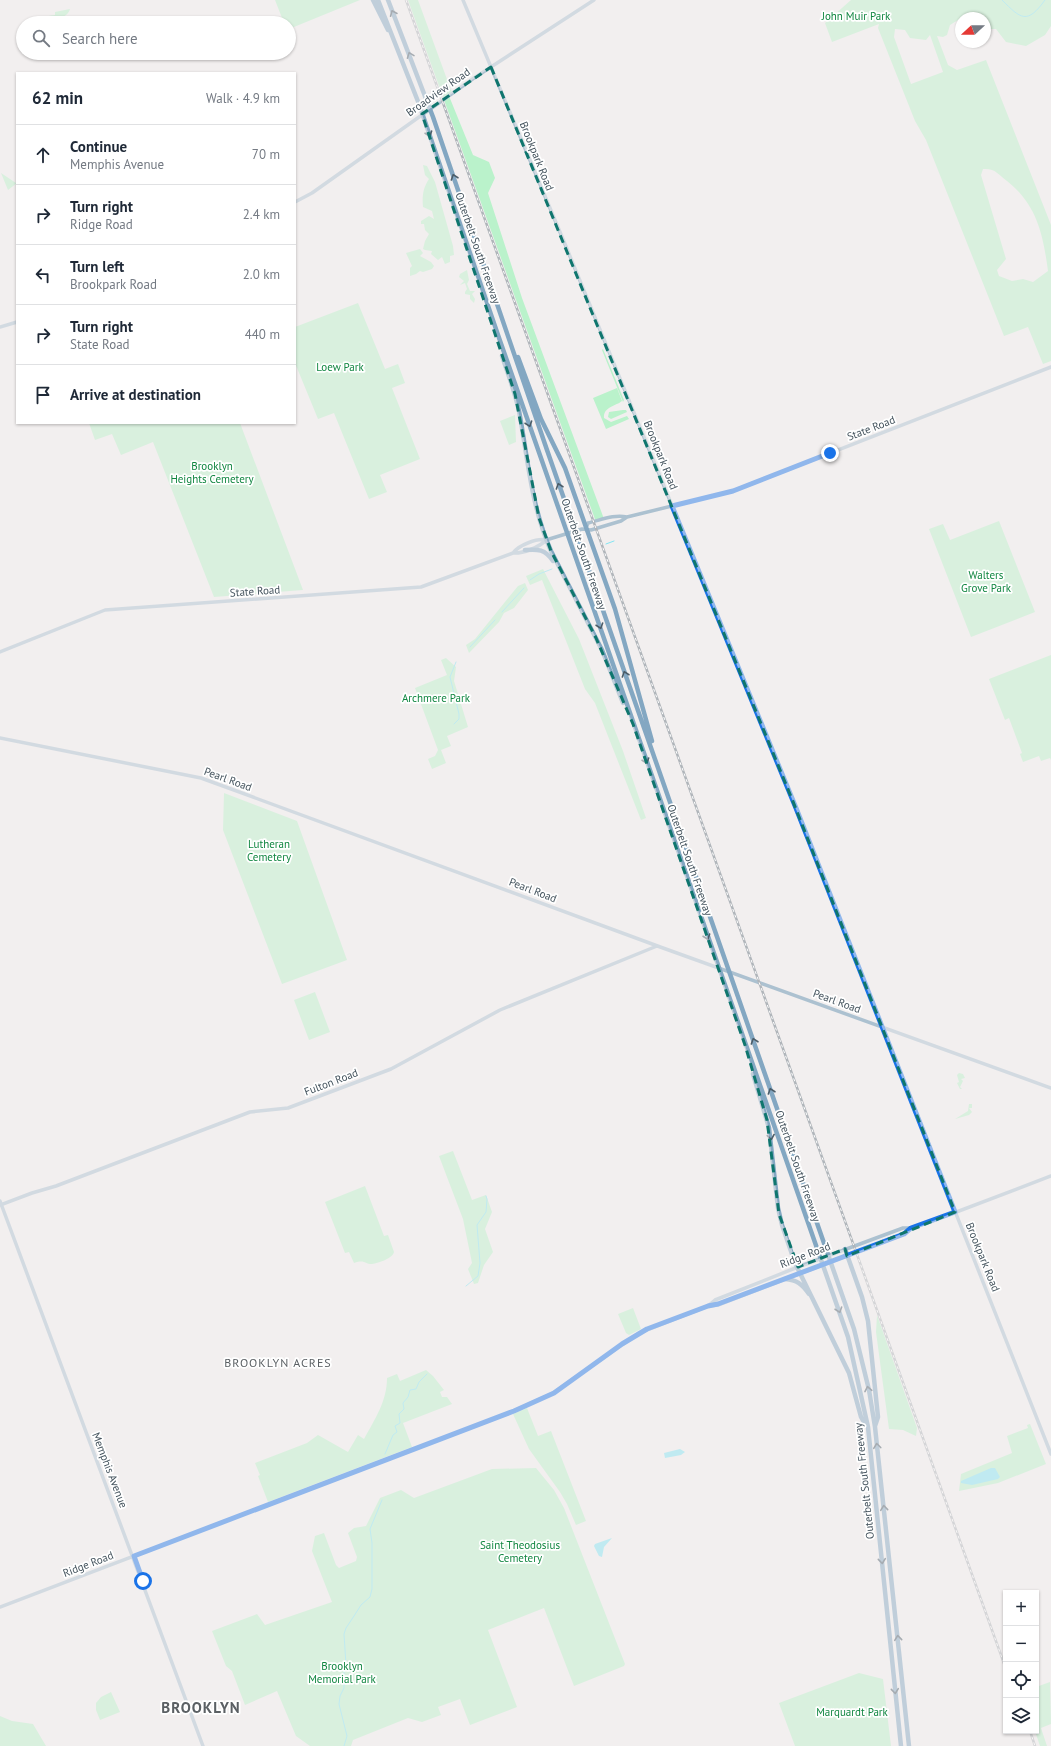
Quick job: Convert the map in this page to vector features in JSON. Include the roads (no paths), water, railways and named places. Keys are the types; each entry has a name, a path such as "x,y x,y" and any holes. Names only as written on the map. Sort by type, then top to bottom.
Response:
{"highway":[{"path":"373,0 402,58"},
{"name":"Outerbelt South Freeway","path":"378,0 423,114 633,724 826,1273 852,1354 868,1427 901,1746"},
{"name":"Outerbelt South Freeway","path":"388,0 433,118 834,1270 860,1350 875,1427 909,1746"},
{"path":"507,334 519,359 542,419 565,468 620,625 657,764"},
{"path":"498,335 501,355 517,402 533,497 546,540 566,582 599,644 623,704 633,724"},
{"path":"525,550 538,549 545,551 550,556 566,582"},
{"path":"745,1045 770,1133 779,1214 798,1267 850,1373 861,1417 868,1427"},
{"path":"845,1249 868,1321 878,1417 875,1427"},
{"path":"785,1279 794,1280 802,1284 818,1308"}],"main road":[{"name":"Brookpark Road","path":"463,0 796,808 1051,1454"},
{"name":"Broadview Road","path":"296,201 312,193 449,95 594,0"},
{"path":"0,327 16,322"},
{"name":"State Road","path":"513,553 516,548 541,539 546,540 586,529 600,527 621,521 627,517 733,491 1051,367"},
{"name":"State Road","path":"586,529 588,523 598,520 619,515 627,517"},
{"name":"State Road","path":"0,652 105,610 420,587 513,553 518,553 543,544 546,540"},
{"name":"Pearl Road","path":"0,738 201,778 703,963 1051,1088"},
{"name":"Fulton Road","path":"0,1203 56,1186 250,1112 288,1108 391,1068 500,1010 657,946"},
{"name":"Ridge Road","path":"708,1306 716,1300 845,1249 903,1228 911,1228 1051,1176"},
{"name":"Memphis Avenue","path":"0,1203 134,1556 203,1746"},
{"name":"Ridge Road","path":"0,1607 543,1399 639,1334 708,1306 718,1304 904,1234 911,1228"}],"water":[{"path":"680,1449 685,1452 681,1455 665,1458 664,1453"},
{"path":"991,1468 995,1468 1000,1477 998,1479 972,1485 961,1483 961,1481"},
{"path":"612,1538 604,1547 602,1557 599,1556 594,1546 595,1544"}],"waterway":[{"path":"1002,0 1014,12 1024,16 1028,16 1033,13 1045,0"},
{"path":"606,544 614,541"},
{"path":"530,580 539,574 552,569"},
{"path":"502,612 524,588"},
{"path":"470,647 495,620"},
{"path":"454,724 459,719 459,714 450,677 456,662"},
{"path":"466,1286 478,1276 480,1263 477,1225 486,1212 486,1196"},
{"path":"385,1454 393,1435 397,1432 395,1426 400,1423 399,1414 404,1409 403,1403 408,1397 410,1390 416,1389 419,1382 427,1374"},
{"path":"344,1746 347,1736 339,1704 340,1696 344,1688 344,1672 346,1665 344,1634 346,1628 361,1605 370,1597 372,1589 372,1543 370,1529 382,1500"}],"railway":[{"path":"406,0 1003,1662"},
{"path":"1031,1734 1035,1746"}],"district":[{"name":"BROOKLYN ACRES","path":"278,1363"},
{"name":"BROOKLYN","path":"201,1708"}],"park label":[{"name":"John Muir Park","path":"856,16"},
{"name":"Loew Park","path":"340,367"},
{"name":"Brooklyn Heights Cemetery","path":"212,472"},
{"name":"Walters Grove Park","path":"986,581"},
{"name":"Archmere Park","path":"436,698"},
{"name":"Lutheran Cemetery","path":"269,850"},
{"name":"Saint Theodosius Cemetery","path":"520,1551"},
{"name":"Brooklyn Memorial Park","path":"342,1672"},
{"name":"Marquardt Park","path":"852,1712"}]}
